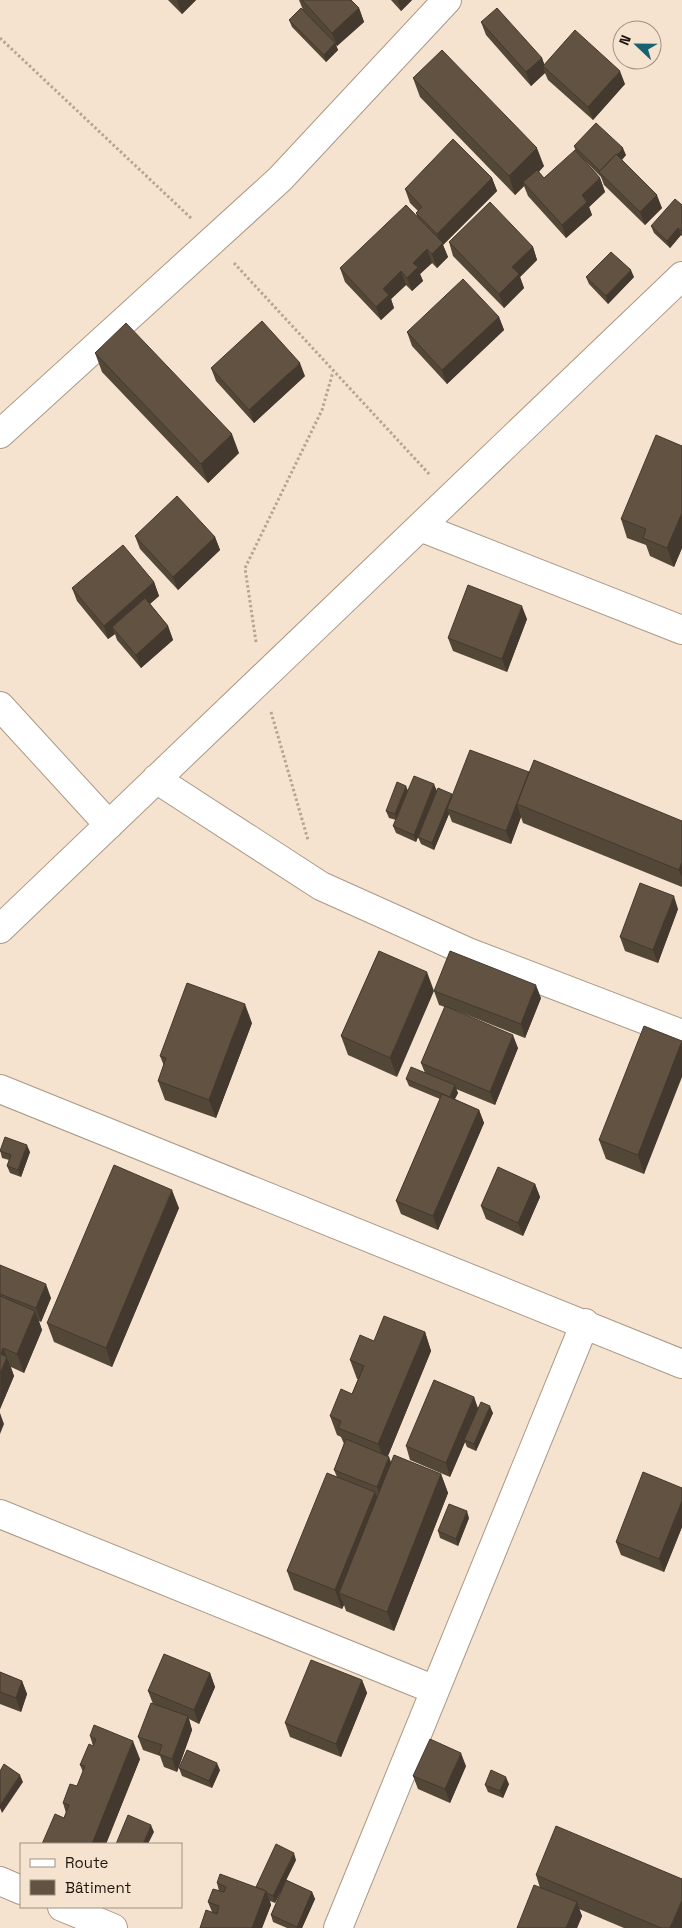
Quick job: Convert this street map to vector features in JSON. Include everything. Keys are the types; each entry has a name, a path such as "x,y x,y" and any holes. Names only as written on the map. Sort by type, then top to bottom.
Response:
{"street":[{"path":"0,434 280,179 446,0"},
{"path":"0,929 681,278"},
{"path":"420,527 682,630"},
{"path":"0,706 108,825"},
{"path":"156,780 321,886 468,952 682,1034"},
{"path":"0,1089 682,1364"},
{"path":"338,1928 585,1324"},
{"path":"0,1514 435,1690"},
{"path":"0,1881 20,1890"},
{"path":"64,1908 113,1928"}],"path":[{"path":"0,38 214,240 451,498"}],"building":[{"path":"302,0 351,0 359,8 332,33"},
{"path":"301,8 335,43 324,55 289,20"},
{"path":"497,8 542,58 526,72 481,22"},
{"path":"575,30 612,64 612,70 620,71 588,107 543,66"},
{"path":"442,50 537,148 509,176 413,78"},
{"path":"596,123 623,148 600,171 574,146"},
{"path":"453,139 492,178 437,234 416,213 422,207 405,189"},
{"path":"575,150 600,178 582,195 587,202 562,225 523,182 537,170 544,178"},
{"path":"616,154 657,195 640,212 599,172"},
{"path":"675,199 682,205 682,231 678,228 667,241 651,226"},
{"path":"490,202 533,247 512,267 519,274 499,294 449,242"},
{"path":"406,205 443,243 432,254 427,249 413,263 418,267 407,278 401,271 383,289 389,295 376,307 340,268"},
{"path":"611,252 631,270 606,296 586,277"},
{"path":"463,279 499,317 442,370 407,332"},
{"path":"262,321 300,363 249,410 211,368"},
{"path":"126,323 232,434 201,464 95,353"},
{"path":"656,435 682,446 682,513 667,548 643,538 646,529 621,519"},
{"path":"177,496 215,537 173,577 135,536"},
{"path":"123,545 154,582 104,626 72,588"},
{"path":"468,585 522,606 502,659 448,638"},
{"path":"145,598 168,626 136,655 112,627"},
{"path":"470,750 529,772 506,831 447,809"},
{"path":"534,760 682,821 682,862 679,870 517,804"},
{"path":"414,776 434,784 414,835 393,826"},
{"path":"397,782 406,786 395,814 386,811"},
{"path":"438,788 452,794 432,843 418,837"},
{"path":"640,883 674,896 653,950 620,937"},
{"path":"379,951 427,972 390,1058 341,1036"},
{"path":"450,951 536,985 521,1024 434,991"},
{"path":"187,983 245,1004 209,1100 158,1081 166,1058 160,1056"},
{"path":"445,1006 513,1035 490,1092 421,1063"},
{"path":"644,1026 682,1041 638,1155 599,1140"},
{"path":"411,1067 455,1085 450,1097 406,1079"},
{"path":"442,1094 479,1110 433,1216 396,1201"},
{"path":"5,1137 27,1145 18,1170 7,1166 11,1155 0,1151"},
{"path":"114,1165 172,1190 106,1348 47,1323"},
{"path":"498,1167 535,1184 518,1223 481,1206"},
{"path":"0,1265 46,1284 36,1308 0,1294"},
{"path":"0,1296 35,1311 17,1354 3,1348 1,1354 7,1357 0,1374"},
{"path":"384,1316 425,1332 378,1444 338,1428 341,1421 330,1416 341,1389 352,1394 364,1366 350,1360 360,1335 374,1341"},
{"path":"434,1380 474,1397 446,1463 406,1446"},
{"path":"481,1402 490,1406 474,1444 464,1440"},
{"path":"346,1439 389,1457 377,1487 334,1470"},
{"path":"394,1455 441,1474 387,1612 339,1593"},
{"path":"643,1472 682,1488 682,1501 659,1559 616,1542"},
{"path":"327,1473 375,1492 335,1590 287,1571"},
{"path":"449,1504 467,1511 456,1539 438,1531"},
{"path":"164,1654 210,1673 194,1710 148,1691"},
{"path":"311,1660 362,1680 336,1744 285,1723"},
{"path":"0,1672 22,1681 16,1698 0,1692"},
{"path":"151,1703 188,1716 172,1759 159,1754 162,1745 138,1737"},
{"path":"94,1725 133,1741 92,1843 42,1843 55,1814 64,1818 69,1805 63,1803 70,1784 77,1786 85,1766 80,1765 89,1744 93,1746 96,1739 90,1736"},
{"path":"430,1739 461,1753 445,1789 413,1776"},
{"path":"187,1750 217,1763 209,1781 179,1768"},
{"path":"4,1764 20,1775 0,1805 0,1771"},
{"path":"491,1770 506,1777 500,1791 485,1785"},
{"path":"128,1815 151,1825 143,1843 116,1843"},
{"path":"556,1826 682,1879 682,1900 670,1928 661,1928 536,1875"},
{"path":"276,1844 294,1853 273,1896 256,1887"},
{"path":"220,1874 266,1891 252,1928 200,1928 206,1910 217,1914 219,1906 208,1902 213,1889 224,1892 226,1887 217,1883"},
{"path":"286,1880 312,1892 297,1927 271,1915"},
{"path":"534,1885 577,1902 566,1928 517,1928"}]}
